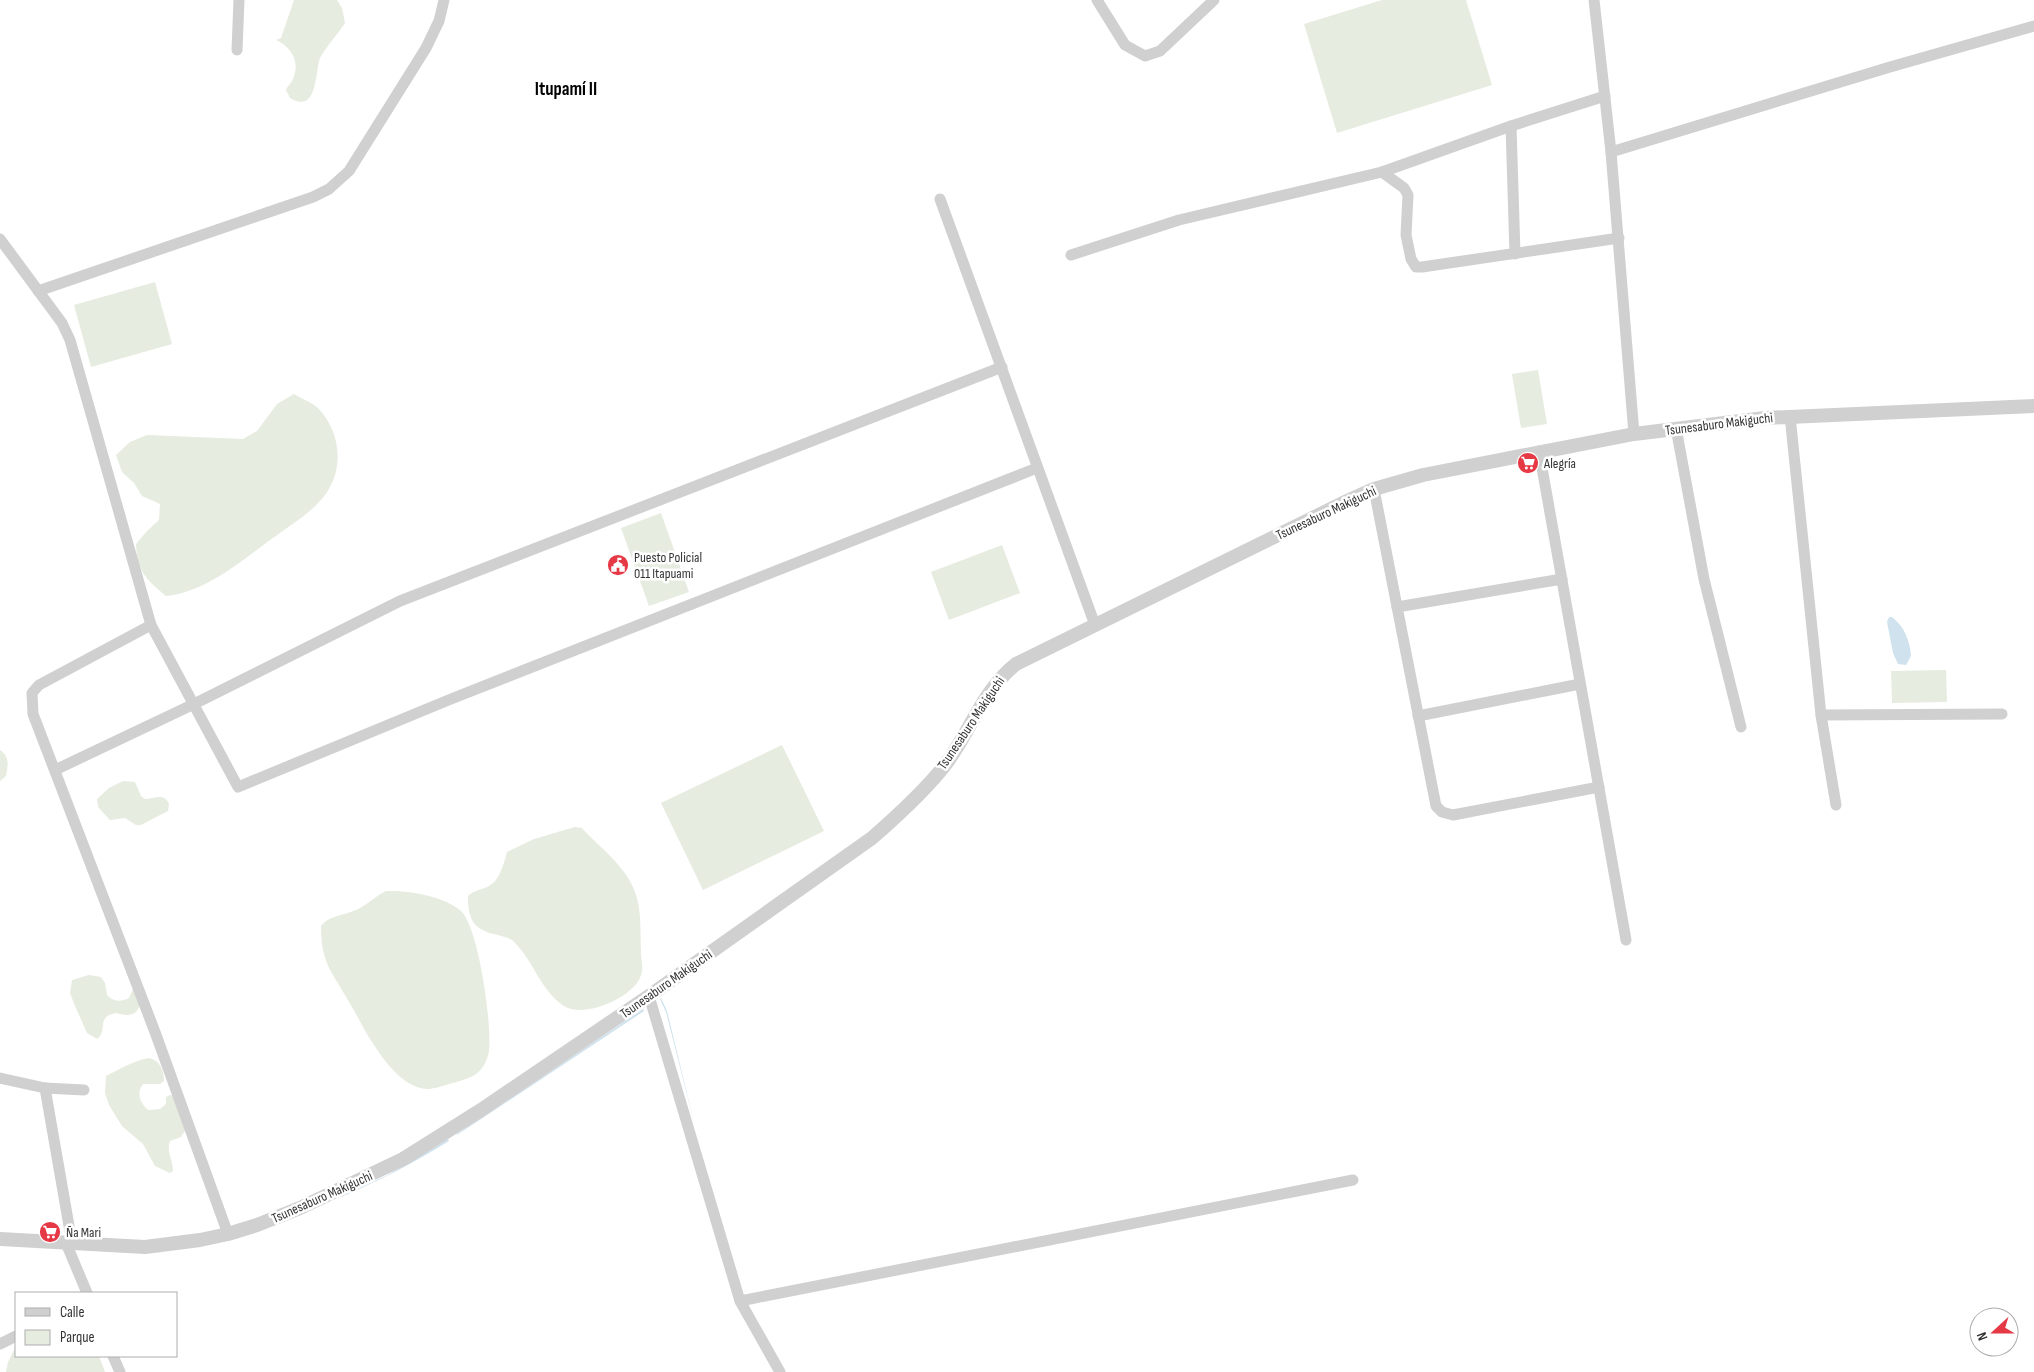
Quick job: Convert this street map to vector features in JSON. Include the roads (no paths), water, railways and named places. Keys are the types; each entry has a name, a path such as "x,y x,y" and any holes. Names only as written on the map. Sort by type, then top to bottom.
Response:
{"street":[{"path":"237,50 239,0"},
{"path":"38,291 313,197 329,189 349,171 426,48 439,20 444,0"},
{"path":"1097,0 1125,45 1145,56 1160,51 1214,0"},
{"path":"1594,0 1619,238 1634,434"},
{"path":"1611,152 1884,69 2034,26"},
{"path":"1070,256 1179,220 1382,172 1512,126 1605,96"},
{"path":"1512,126 1515,254"},
{"path":"1382,172 1404,188 1408,195 1406,236 1410,259 1416,267 1619,238"},
{"path":"940,199 1095,625"},
{"path":"0,239 62,323 70,340 151,625 238,787 451,699 1037,468"},
{"path":"55,770 194,704 400,601 1002,367"},
{"name":"Tsunesaburo Makiguchi","path":"0,1239 145,1247 228,1234 293,1211 403,1160 481,1110 649,996 872,838 896,816 947,762 982,704 1007,671 1026,658 1374,489 1423,474 1539,451 1676,428 1790,416 2034,406"},
{"path":"1790,416 1821,715 1836,805"},
{"path":"1676,428 1704,580 1741,727"},
{"path":"1539,451 1626,940"},
{"path":"1374,489 1433,799 1436,806 1442,812 1453,815 1599,787"},
{"path":"1397,607 1562,579"},
{"path":"151,625 39,685 32,693 33,714 155,1032 228,1234"},
{"path":"1418,716 1580,684"},
{"path":"1821,715 2002,714"},
{"path":"649,996 740,1301 780,1372"},
{"path":"0,1078 45,1088 84,1090"},
{"path":"45,1088 69,1243 87,1292"},
{"path":"740,1301 1353,1180"},
{"path":"0,1344 15,1336"},
{"path":"113,1357 120,1372"}],"water":[{"path":"1889,617 1892,617 1900,625 1908,639 1911,656 1906,665 1898,664 1893,653 1887,622"},
{"path":"661,998 667,1011 696,1130 666,1012"},
{"path":"643,1009 644,1011 457,1135 457,1134"},
{"path":"448,1139 449,1141 409,1164 383,1178 341,1197 341,1195 386,1176"}],"place":[{"name":"Alegría","path":"1528,463"},
{"name":"Puesto Policial 011 Itapuami","path":"618,565"},
{"name":"Ña Mari","path":"50,1232"}],"district":[{"name":"Itupamí II","path":"566,89"}]}
